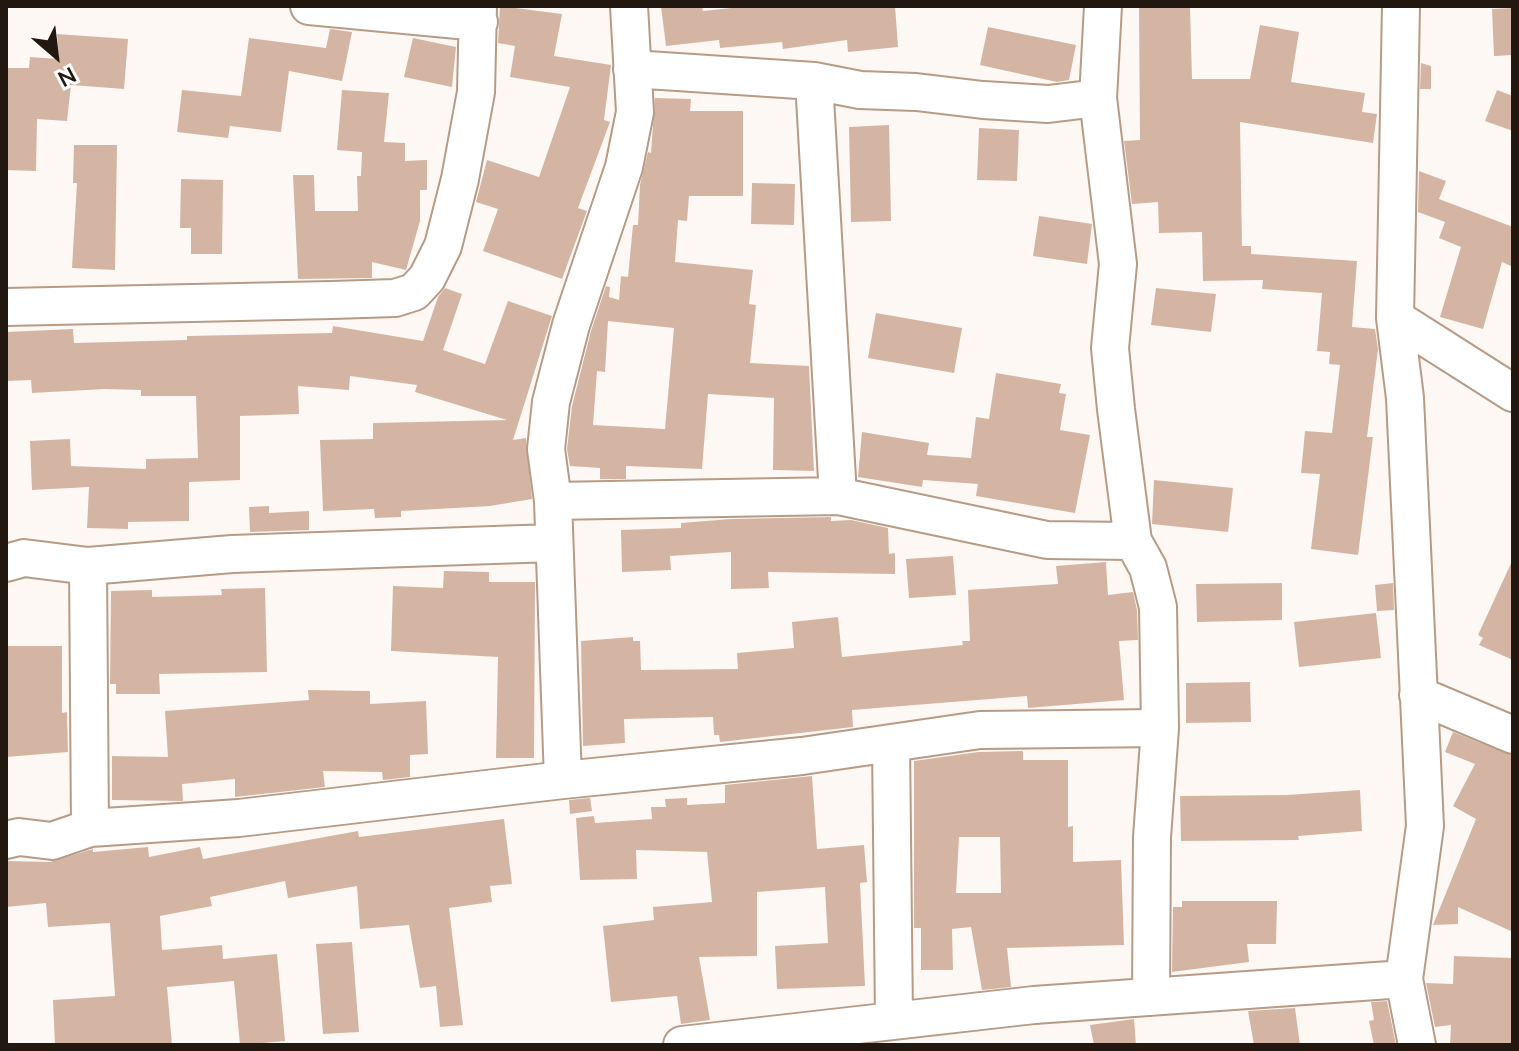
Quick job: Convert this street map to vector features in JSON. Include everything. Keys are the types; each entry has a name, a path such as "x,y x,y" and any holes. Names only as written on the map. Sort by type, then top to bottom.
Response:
{"street":[{"path":"6,307 395,298 414,292 427,278 443,246 460,179 476,92 478,14 309,6"},
{"path":"563,780 552,543 553,501 546,449 551,402 571,325 624,167 635,112 629,6"},
{"path":"1103,6 1098,98 1118,264 1110,348 1133,541 1148,568 1158,607 1160,728 1152,837 1151,997"},
{"path":"1401,6 1395,318 1405,398 1425,826 1404,979 1417,1045"},
{"path":"632,69 814,81 860,90 916,92 983,100 1048,104 1098,98"},
{"path":"814,81 838,496"},
{"path":"1395,318 1513,393"},
{"path":"553,501 838,496 1047,540 1133,541"},
{"path":"6,563 24,558 88,566 232,554 552,543"},
{"path":"88,566 90,828"},
{"path":"1418,695 1513,735"},
{"path":"6,840 19,837 52,841 90,828 239,818 802,756 980,730 1160,728"},
{"path":"891,743 894,1019"},
{"path":"682,1045 894,1019 1404,979"}],"building":[{"path":"500,6 562,14 554,56 611,65 604,120 610,122 578,208 587,211 562,279 483,251 498,209 476,202 487,160 539,177 570,87 510,77 515,46 498,43"},
{"path":"661,6 702,6 703,11 751,6 895,6 898,47 848,52 847,40 783,49 782,42 720,48 719,40 666,46"},
{"path":"1139,6 1190,6 1192,79 1250,79 1260,25 1299,32 1291,82 1365,93 1362,112 1377,114 1373,143 1240,122 1242,246 1251,246 1251,254 1357,261 1352,327 1375,329 1378,349 1367,437 1373,437 1358,555 1311,549 1320,474 1301,473 1305,431 1332,433 1340,365 1329,364 1330,352 1317,351 1322,293 1262,289 1263,280 1203,281 1202,232 1159,233 1158,202 1132,204 1124,141 1140,140"},
{"path":"1513,8 1513,55 1494,56 1492,9"},
{"path":"988,27 1076,45 1069,80 1057,82 980,65"},
{"path":"330,29 352,32 342,81 289,71 281,132 230,126 228,138 177,132 182,90 241,96 249,38 326,48"},
{"path":"57,34 128,39 124,89 71,85 67,121 37,119 36,171 6,170 6,68 29,68 30,57 59,59"},
{"path":"413,38 456,47 452,87 404,77"},
{"path":"1421,63 1431,66 1431,89 1420,89"},
{"path":"342,90 389,93 384,142 405,143 405,161 427,160 427,190 420,190 420,221 406,270 372,262 372,278 298,279 293,175 314,175 315,211 358,211 357,176 361,176 362,152 337,150"},
{"path":"1497,90 1513,96 1513,131 1485,121"},
{"path":"655,98 691,99 690,111 743,111 743,196 689,196 687,221 678,220 675,262 753,270 749,304 756,305 750,363 809,366 814,471 773,470 774,398 708,394 702,469 626,466 626,479 600,479 600,468 570,466 567,449 572,406 591,331 606,286 610,287 609,297 619,300 621,276 628,277 633,225 638,225 640,185 648,152 651,153","holes":["608,321 674,328 665,429 593,425 597,371 605,372"]},
{"path":"889,125 891,221 851,222 849,127"},
{"path":"979,128 1019,130 1017,181 977,180"},
{"path":"74,145 117,145 115,270 72,268 77,183 73,183"},
{"path":"1419,171 1446,181 1439,199 1513,227 1513,267 1502,262 1483,329 1440,317 1461,247 1439,238 1445,222 1418,212"},
{"path":"181,179 223,180 222,254 191,254 191,228 180,228"},
{"path":"752,183 795,184 794,225 751,224"},
{"path":"1039,216 1092,224 1087,264 1033,256"},
{"path":"445,288 462,294 443,350 485,364 508,301 552,316 513,440 526,438 532,499 490,506 401,511 401,517 375,518 374,509 323,511 320,440 373,439 373,423 507,420 415,392 417,385 350,376 349,390 298,386 299,414 240,416 240,480 189,482 189,521 128,522 128,529 87,528 89,487 32,490 30,441 70,439 71,466 146,469 146,459 198,458 196,396 141,396 141,390 105,389 32,393 31,380 6,381 6,332 73,329 74,343 187,340 187,336 332,333 333,326 423,341 438,297"},
{"path":"1156,288 1216,294 1211,332 1151,325"},
{"path":"876,313 962,328 954,373 868,358"},
{"path":"996,373 1061,384 1059,393 1066,394 1060,430 1090,435 1075,513 976,496 978,484 923,480 922,487 858,477 862,432 929,443 927,455 971,458 976,417 989,419"},
{"path":"1154,480 1233,488 1228,532 1152,524"},
{"path":"269,506 269,513 309,511 309,530 250,532 249,507"},
{"path":"831,517 831,521 851,520 888,528 889,554 895,553 895,574 768,572 769,588 731,589 731,552 670,556 671,570 622,572 621,530 681,528 681,523 731,519"},
{"path":"953,556 956,595 909,598 906,559"},
{"path":"1513,559 1513,660 1479,645 1483,638 1478,635"},
{"path":"1106,562 1108,595 1133,592 1137,610 1138,640 1119,641 1124,700 1028,708 1027,696 852,710 853,727 720,742 719,735 714,735 713,717 624,719 625,743 583,746 581,641 633,637 633,641 640,641 641,670 738,669 737,653 794,648 792,622 838,617 842,657 963,645 962,641 970,641 968,590 1058,584 1056,566"},
{"path":"444,571 489,572 489,582 535,582 534,758 496,758 498,657 391,651 393,586 443,588"},
{"path":"1282,583 1282,620 1197,622 1196,584"},
{"path":"1393,583 1394,610 1377,611 1375,585"},
{"path":"265,588 267,672 159,674 160,694 116,694 116,684 110,684 111,591 152,590 152,597 222,595 221,589"},
{"path":"1376,613 1381,658 1299,667 1294,622"},
{"path":"6,646 62,646 62,713 67,712 68,752 6,757"},
{"path":"1250,682 1251,722 1186,723 1186,683"},
{"path":"308,690 370,691 370,704 426,701 428,754 410,755 410,777 383,780 382,772 323,771 325,787 235,797 235,779 182,784 183,801 112,800 112,756 168,757 165,711 309,700"},
{"path":"1453,732 1513,756 1513,932 1458,907 1458,924 1433,925 1476,819 1453,806 1475,764 1445,752"},
{"path":"1023,751 1023,760 1068,760 1068,827 1073,826 1073,862 1121,860 1124,945 1007,948 1011,987 982,990 971,927 952,929 953,970 921,970 921,928 914,928 914,761 978,752","holes":["959,837 1000,837 1001,893 956,893"]},
{"path":"812,776 817,849 864,845 867,882 860,883 865,986 777,989 775,946 828,943 825,887 757,892 757,956 699,957 710,1020 681,1024 677,996 611,1002 603,926 654,920 653,907 712,902 707,852 636,850 637,879 580,880 576,818 594,816 595,823 652,819 651,807 666,807 665,799 687,798 687,805 725,803 725,785"},
{"path":"1360,790 1362,831 1298,836 1299,840 1181,841 1180,796 1287,795"},
{"path":"590,798 592,811 570,814 569,800"},
{"path":"504,819 512,884 490,886 492,902 449,908 463,1025 440,1027 436,986 420,988 409,925 360,929 357,886 288,898 285,881 210,897 212,906 160,916 162,950 222,945 223,959 277,954 285,1041 240,1045 234,981 167,987 172,1045 55,1045 53,1000 115,996 110,923 48,927 46,903 6,907 6,861 50,862 93,849 93,852 148,847 149,857 200,847 203,859 358,831 359,837"},
{"path":"1182,901 1277,901 1276,944 1247,944 1249,962 1172,972 1173,907 1182,907"},
{"path":"352,942 359,1032 323,1034 316,944"},
{"path":"1454,956 1513,958 1511,1045 1450,1045 1451,1025 1435,1027 1426,983 1453,984"},
{"path":"1387,1001 1396,1045 1374,1045 1369,1021 1374,1020 1371,1002"},
{"path":"1295,1008 1300,1045 1254,1045 1248,1011"},
{"path":"1134,1019 1136,1045 1094,1045 1090,1025"}]}
